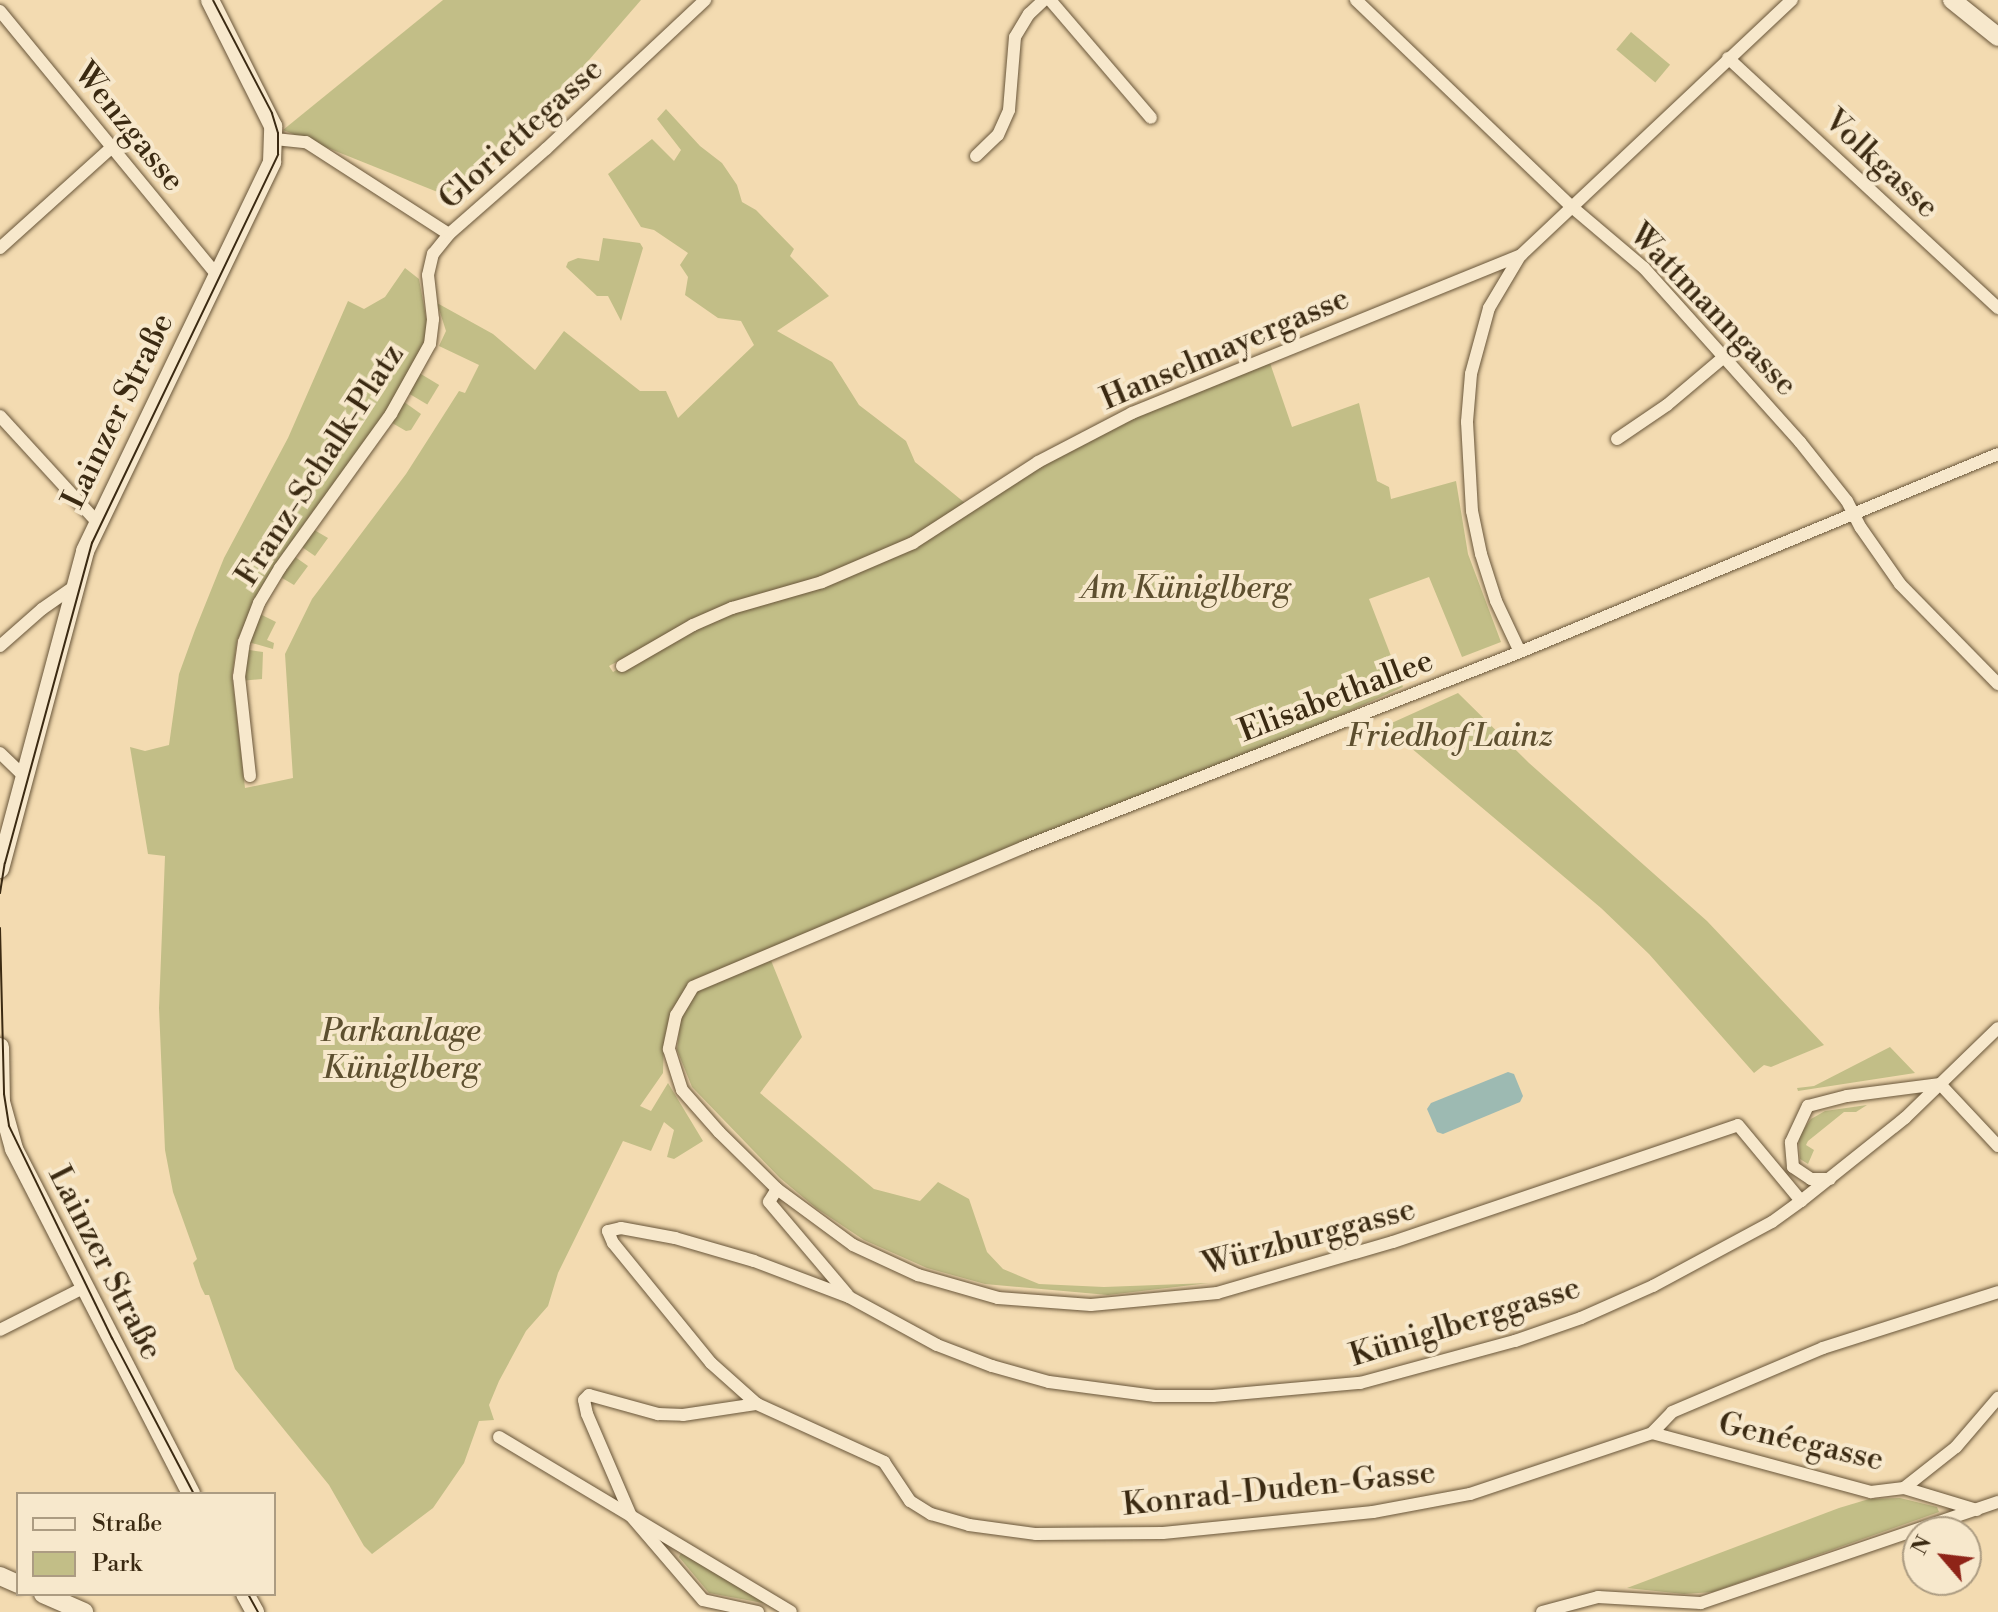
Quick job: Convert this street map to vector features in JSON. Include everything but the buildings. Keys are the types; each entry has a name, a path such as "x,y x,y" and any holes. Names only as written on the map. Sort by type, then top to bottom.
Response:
{"main road":[{"path":"210,0 268,114 275,139"},
{"path":"1952,0 1998,37"},
{"name":"Lainzer Straße","path":"0,869 75,586 97,522 269,170 275,139"},
{"name":"Lainzer Straße","path":"0,1047 1,1102 10,1139 190,1492"},
{"path":"48,1596 84,1612"}],"street":[{"name":"Gloriettegasse","path":"275,139 306,142 449,234 546,149 705,0"},
{"path":"976,156 998,135 1009,110 1015,37 1029,14 1047,0 1151,118"},
{"name":"Wattmanngasse","path":"1356,0 1572,207 1644,268 1794,434 1847,501 1900,584 1998,684"},
{"name":"Hanselmayergasse","path":"622,666 693,625 732,608 822,582 913,543 1038,462 1132,413 1521,255 1792,0"},
{"name":"Wenzgasse","path":"0,11 218,276"},
{"name":"Volkgasse","path":"1728,58 1998,308"},
{"path":"0,248 111,148"},
{"name":"Franz-Schalk-Platz","path":"250,776 239,677 244,642 259,603 280,568 391,414 430,344 433,319 428,275 433,254 449,234"},
{"path":"1520,652 1496,601 1481,554 1471,500 1467,422 1471,374 1489,308 1521,255"},
{"path":"1617,439 1667,405 1724,357"},
{"path":"0,416 97,522"},
{"name":"Elisabethallee","path":"693,987 1024,847 1520,652 1998,454"},
{"path":"0,646 42,609 75,586"},
{"path":"0,753 24,776"},
{"name":"Würzburggasse","path":"693,987 676,1015 669,1049 674,1071 682,1090 777,1189 853,1245 918,1275 998,1298 1091,1305 1217,1293 1408,1238 1738,1125 1801,1201"},
{"path":"1801,1201 1831,1179 1940,1084 1998,1028"},
{"path":"1831,1179 1811,1179 1793,1167 1791,1142 1808,1106 1847,1096 1940,1084"},
{"path":"1940,1084 1998,1146"},
{"path":"777,1189 769,1202 849,1297"},
{"name":"Küniglberggasse","path":"849,1297 937,1345 992,1366 1049,1382 1155,1396 1286,1392 1360,1383 1408,1372 1581,1318 1653,1286 1772,1222 1801,1201"},
{"path":"757,1404 702,1353 613,1243 608,1231 621,1228 675,1238 754,1261 849,1297"},
{"path":"0,1330 85,1287"},
{"name":"Konrad-Duden-Gasse","path":"757,1404 884,1462 910,1501 931,1514 969,1525 1036,1534 1163,1533 1373,1512 1470,1494 1652,1433 1672,1412 1823,1348 1998,1292"},
{"path":"757,1404 683,1415 638,1409 595,1395 586,1397 587,1414 631,1516 700,1606 758,1612"},
{"name":"Genéegasse","path":"1652,1433 1871,1492 1904,1488 1956,1447 1998,1398"},
{"path":"499,1437 791,1612"},
{"path":"1904,1488 1977,1510"},
{"path":"1542,1612 1598,1597 1701,1603 1998,1502"}],"green space":[{"path":"443,0 641,0 582,68 445,195 283,130"},
{"path":"1631,32 1670,65 1655,82 1616,50"},
{"path":"666,109 700,146 722,163 737,185 742,202 756,210 794,249 790,256 829,296 777,331 832,362 859,405 906,441 915,462 965,503 911,538 820,578 692,622 609,666 613,672 693,627 914,545 1039,464 1133,415 1269,360 1292,427 1359,403 1377,481 1389,487 1391,499 1456,481 1468,554 1501,642 1462,657 1429,577 1369,599 1403,687 1308,730 695,979 671,1010 664,1040 663,1073 640,1106 651,1111 668,1083 703,1141 674,1159 667,1157 674,1130 664,1122 651,1151 623,1141 558,1273 548,1306 526,1331 499,1381 489,1405 494,1420 479,1421 464,1463 433,1508 372,1554 364,1546 329,1485 235,1369 209,1295 205,1295 201,1287 193,1263 197,1259 173,1192 165,1150 159,1008 165,856 148,854 130,747 145,751 169,745 179,674 224,558 288,438 348,301 364,309 385,297 405,268 419,279 428,328 424,343 386,412 304,524 328,538 315,556 299,545 291,554 308,566 294,585 277,575 255,601 237,641 232,676 245,788 293,778 285,654 312,599 406,474 459,391 465,393 479,365 439,346 446,331 437,303 493,334 535,370 564,331 640,391 666,391 678,418 754,345 741,321 718,318 685,295 688,277 680,265 688,253 654,230 641,227 608,174 652,139 674,161 681,150 657,119"},
{"path":"603,238 640,243 643,248 621,321 608,296 597,296 566,267 568,262 578,258 599,261"},
{"path":"416,371 439,385 427,405 404,391"},
{"path":"400,399 421,414 411,430 406,431 387,420"},
{"path":"256,612 276,622 267,640 274,643 273,649 245,641"},
{"path":"243,649 263,652 262,679 240,681"},
{"name":"Friedhof Lainz","path":"1458,693 1529,763 1707,921 1824,1045 1771,1067 1764,1065 1754,1073 1649,954 1601,908 1385,726"},
{"path":"770,958 802,1037 760,1093 874,1189 920,1201 938,1182 969,1199 987,1252 1003,1269 1039,1284 1104,1287 1209,1283 1108,1295 985,1284 927,1268 864,1240 816,1208 780,1178 692,1087 677,1050 681,1015 696,989"},
{"path":"1890,1047 1915,1073 1798,1091 1797,1088 1814,1086"},
{"path":"1867,1105 1856,1112 1844,1112 1808,1141 1806,1145 1814,1150 1808,1164 1800,1159 1799,1136 1811,1119 1825,1111"},
{"path":"1900,1498 1937,1507 1939,1512 1928,1516 1902,1516 1902,1525 1713,1592 1684,1594 1627,1588 1839,1508 1869,1499"},
{"path":"682,1551 765,1601 709,1593 679,1557"}],"water":[{"path":"1508,1072 1514,1074 1523,1096 1520,1102 1443,1134 1437,1132 1427,1109 1431,1103"}],"tram line":[{"path":"0,893 5,863 92,543 278,154 278,133 272,113 213,0"},
{"path":"0,928 4,1094 9,1126 112,1338 193,1492"},
{"path":"249,1596 258,1612"}],"park label":[{"name":"Am Küniglberg","path":"1186,588"},
{"name":"Parkanlage Küniglberg","path":"401,1050"}]}
